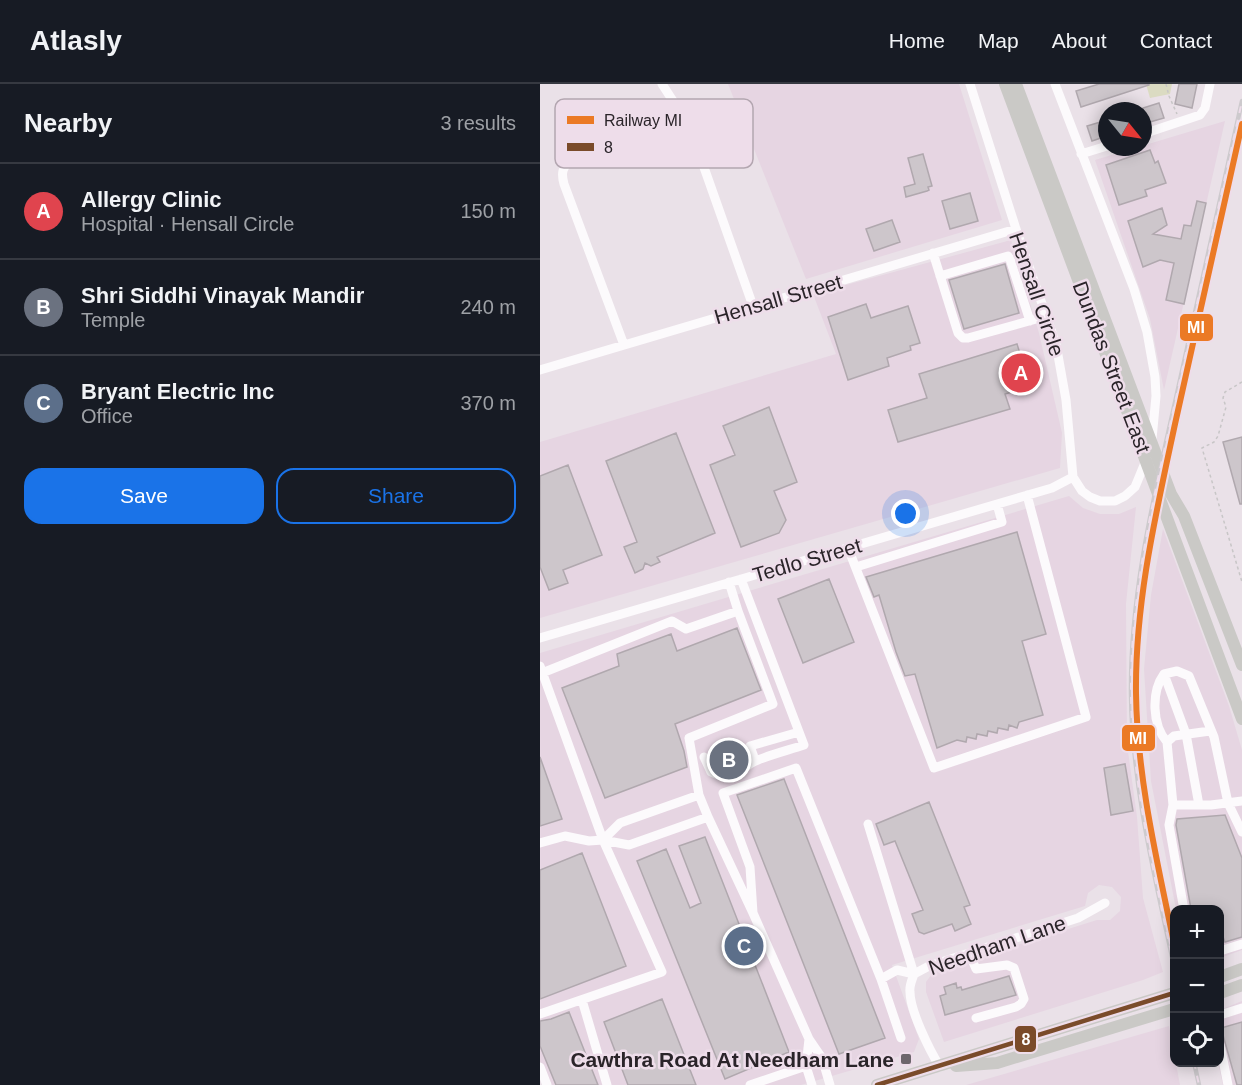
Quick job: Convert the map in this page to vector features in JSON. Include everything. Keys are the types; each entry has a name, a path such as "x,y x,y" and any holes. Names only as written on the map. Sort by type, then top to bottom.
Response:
{"main road":[{"name":"Dundas Street East","path":"1005,84 1242,719"},
{"name":"Dundas Street East","path":"1016,84 1171,494 1184,516 1242,665"},
{"path":"1224,976 1242,969"},
{"path":"1224,992 1242,985"},
{"path":"878,1085 1170,994"},
{"path":"940,1067 997,1063 1170,1010"}],"street":[{"path":"662,84 672,99"},
{"name":"Hensall Circle","path":"970,84 1062,367 1072,477"},
{"path":"1055,84 1138,302 1150,348 1156,396 1151,448 1138,482 1130,492 1115,501 1100,501 1082,491 1072,477"},
{"path":"1152,131 1196,118 1203,112 1210,84"},
{"path":"1081,154 1098,149"},
{"path":"563,168 564,184 624,345"},
{"path":"704,168 753,306"},
{"name":"Hensall Street","path":"540,370 1016,229"},
{"path":"933,253 958,333 963,338 968,339 1047,316"},
{"path":"940,276 1008,256 1030,321"},
{"name":"Tedlo Street","path":"540,638 1052,488 1072,477"},
{"path":"848,548 934,768 1086,717 1027,495"},
{"path":"856,567 1002,522 997,504"},
{"path":"911,529 916,549"},
{"path":"704,757 711,772 726,777 741,772 755,760 804,745 741,579"},
{"path":"729,582 773,704 689,738 699,795 808,1039 822,1058 830,1085"},
{"path":"540,1014 662,972 603,840 541,670 672,621 686,629 738,611"},
{"path":"1183,905 1169,825 1173,805 1167,742 1160,734 1155,706 1156,684 1164,674 1177,671 1189,676 1214,737 1228,803 1242,832"},
{"path":"1164,674 1186,734 1199,805"},
{"path":"1167,742 1174,736 1210,731"},
{"path":"755,760 750,746 799,732"},
{"path":"753,913 750,867 723,793 796,768 881,979 901,1038"},
{"path":"603,840 620,823 699,795"},
{"path":"1173,805 1242,801"},
{"path":"540,843 565,836 629,845 708,817"},
{"path":"868,824 914,974"},
{"name":"Needham Lane","path":"940,1067 932,1055 911,1003 909,990 914,974 929,966 1078,918 1105,903"},
{"path":"1224,950 1242,944"},
{"path":"969,953 976,969 1007,964 1014,968 1024,999 1016,1006 976,1018"},
{"path":"881,979 897,970 914,974"},
{"path":"582,1000 607,1085"},
{"path":"1224,1014 1242,1008"},
{"path":"808,1039 806,1066 812,1085"},
{"path":"1224,1065 1228,1085"},
{"path":"750,1085 806,1066"},
{"path":"540,1067 547,1085"}],"path":[{"path":"1166,84 1180,123"},
{"path":"1242,382 1225,392 1223,398 1226,407 1218,436 1214,442 1202,448 1242,582"}],"shaded area":[{"path":"728,84 959,84 1002,220 806,279 753,146 753,99 734,99"},
{"path":"1225,121 1164,390 1150,319 1095,160 1108,156 1152,156 1152,143"},
{"path":"1011,240 1039,333 1062,433 1060,468 540,618 540,442 836,354 813,294"},
{"path":"1069,496 1083,508 1100,514 1119,514 1136,507 1126,604 1127,744 1137,817 1143,898 1163,972 944,1042 926,992 926,982 934,971 1097,920 1110,920 1120,911 1121,897 1112,887 1099,885 1088,893 1085,906 892,965 919,1039 914,1052 801,1085 544,1085 540,1075 540,653"},
{"path":"1163,529 1229,706 1242,750 1242,950 1224,957 1224,905 1175,905 1151,781 1144,669 1151,595"},
{"path":"1242,1001 1242,1085 1223,1085 1219,1067 1224,1067 1224,1008"},
{"path":"1169,1026 1170,1067 1177,1067 1180,1085 966,1085"}],"green space":[{"path":"1146,84 1172,84 1170,94 1150,98"}],"building":[{"path":"1099,84 1149,85 1081,107 1076,91"},
{"path":"1179,84 1197,84 1192,108 1175,104"},
{"path":"1159,103 1164,118 1152,121 1152,105"},
{"path":"1098,123 1098,139 1092,141 1087,126"},
{"path":"923,154 932,186 928,187 927,191 906,197 904,187 915,184 908,158"},
{"path":"1152,155 1155,163 1158,161 1166,183 1145,190 1147,196 1119,205 1106,165 1132,156"},
{"path":"970,193 978,221 950,229 942,201"},
{"path":"1197,201 1206,203 1184,304 1166,300 1174,263 1160,260 1143,267 1128,221 1162,208 1167,225 1153,234 1181,239 1184,225 1191,226"},
{"path":"892,220 900,242 874,251 866,229"},
{"path":"1005,264 1019,313 964,329 949,280"},
{"path":"866,304 871,318 908,306 920,343 910,346 911,350 887,358 889,366 848,380 828,317"},
{"path":"1017,344 1021,357 1026,356 1030,368 1034,367 1039,384 1005,394 1010,409 898,442 888,410 927,398 919,374"},
{"path":"769,407 797,482 774,491 786,520 779,533 741,547 710,465 735,455 723,426"},
{"path":"676,433 715,533 657,557 660,562 651,566 645,563 643,569 635,573 624,547 637,542 606,461"},
{"path":"1242,437 1242,504 1240,504 1223,442"},
{"path":"568,465 602,555 563,570 568,583 549,590 540,567 540,476"},
{"path":"1017,532 1046,634 1022,641 1043,715 1019,722 1017,728 1009,725 1008,730 998,728 997,733 988,731 987,736 977,734 976,739 967,737 966,742 957,740 937,748 915,674 905,676 879,595 874,597 866,577"},
{"path":"829,579 854,642 803,663 778,599"},
{"path":"737,628 761,690 675,724 687,767 605,798 562,688 619,666 617,654 671,634 677,651"},
{"path":"729,748 741,751 744,760 730,769 717,767 715,759 720,750"},
{"path":"540,757 562,819 540,826"},
{"path":"1125,764 1133,811 1111,815 1104,768"},
{"path":"784,779 885,1038 839,1054 737,795"},
{"path":"929,802 970,905 964,907 971,924 955,931 952,924 924,934 919,932 912,914 923,910 895,841 884,845 876,824"},
{"path":"1225,815 1242,858 1242,937 1225,942 1224,905 1190,905 1176,825 1177,819"},
{"path":"705,837 789,1052 725,1079 637,861 666,849 690,908 701,903 679,846"},
{"path":"582,853 626,966 540,999 540,870"},
{"path":"1009,976 1016,995 945,1015 940,996 946,994 944,987 956,983 957,988 961,987 962,990"},
{"path":"662,999 696,1085 628,1085 604,1022"},
{"path":"569,1012 598,1085 556,1085 540,1046 540,1021"},
{"path":"1242,1022 1242,1085 1237,1085 1224,1039 1224,1027"}],"railway":[{"path":"1172,959 1152,865 1135,763 1131,694 1132,656 1139,582 1152,508 1242,101"},
{"path":"1195,1067 1199,1085"}],"rail line":[{"name":"MI","path":"1170,924 1149,819 1140,756 1136,693 1139,625 1148,558 1161,491 1242,124"}],"transit line":[{"name":"8","path":"877,1085 1170,994"}],"place":[{"name":"Allergy Clinic","path":"1021,373"},
{"name":"Shri Siddhi Vinayak Mandir","path":"729,760"},
{"name":"Bryant Electric Inc","path":"744,946"},
{"name":"Cawthra Road At Needham Lane","path":"906,1059"}]}
